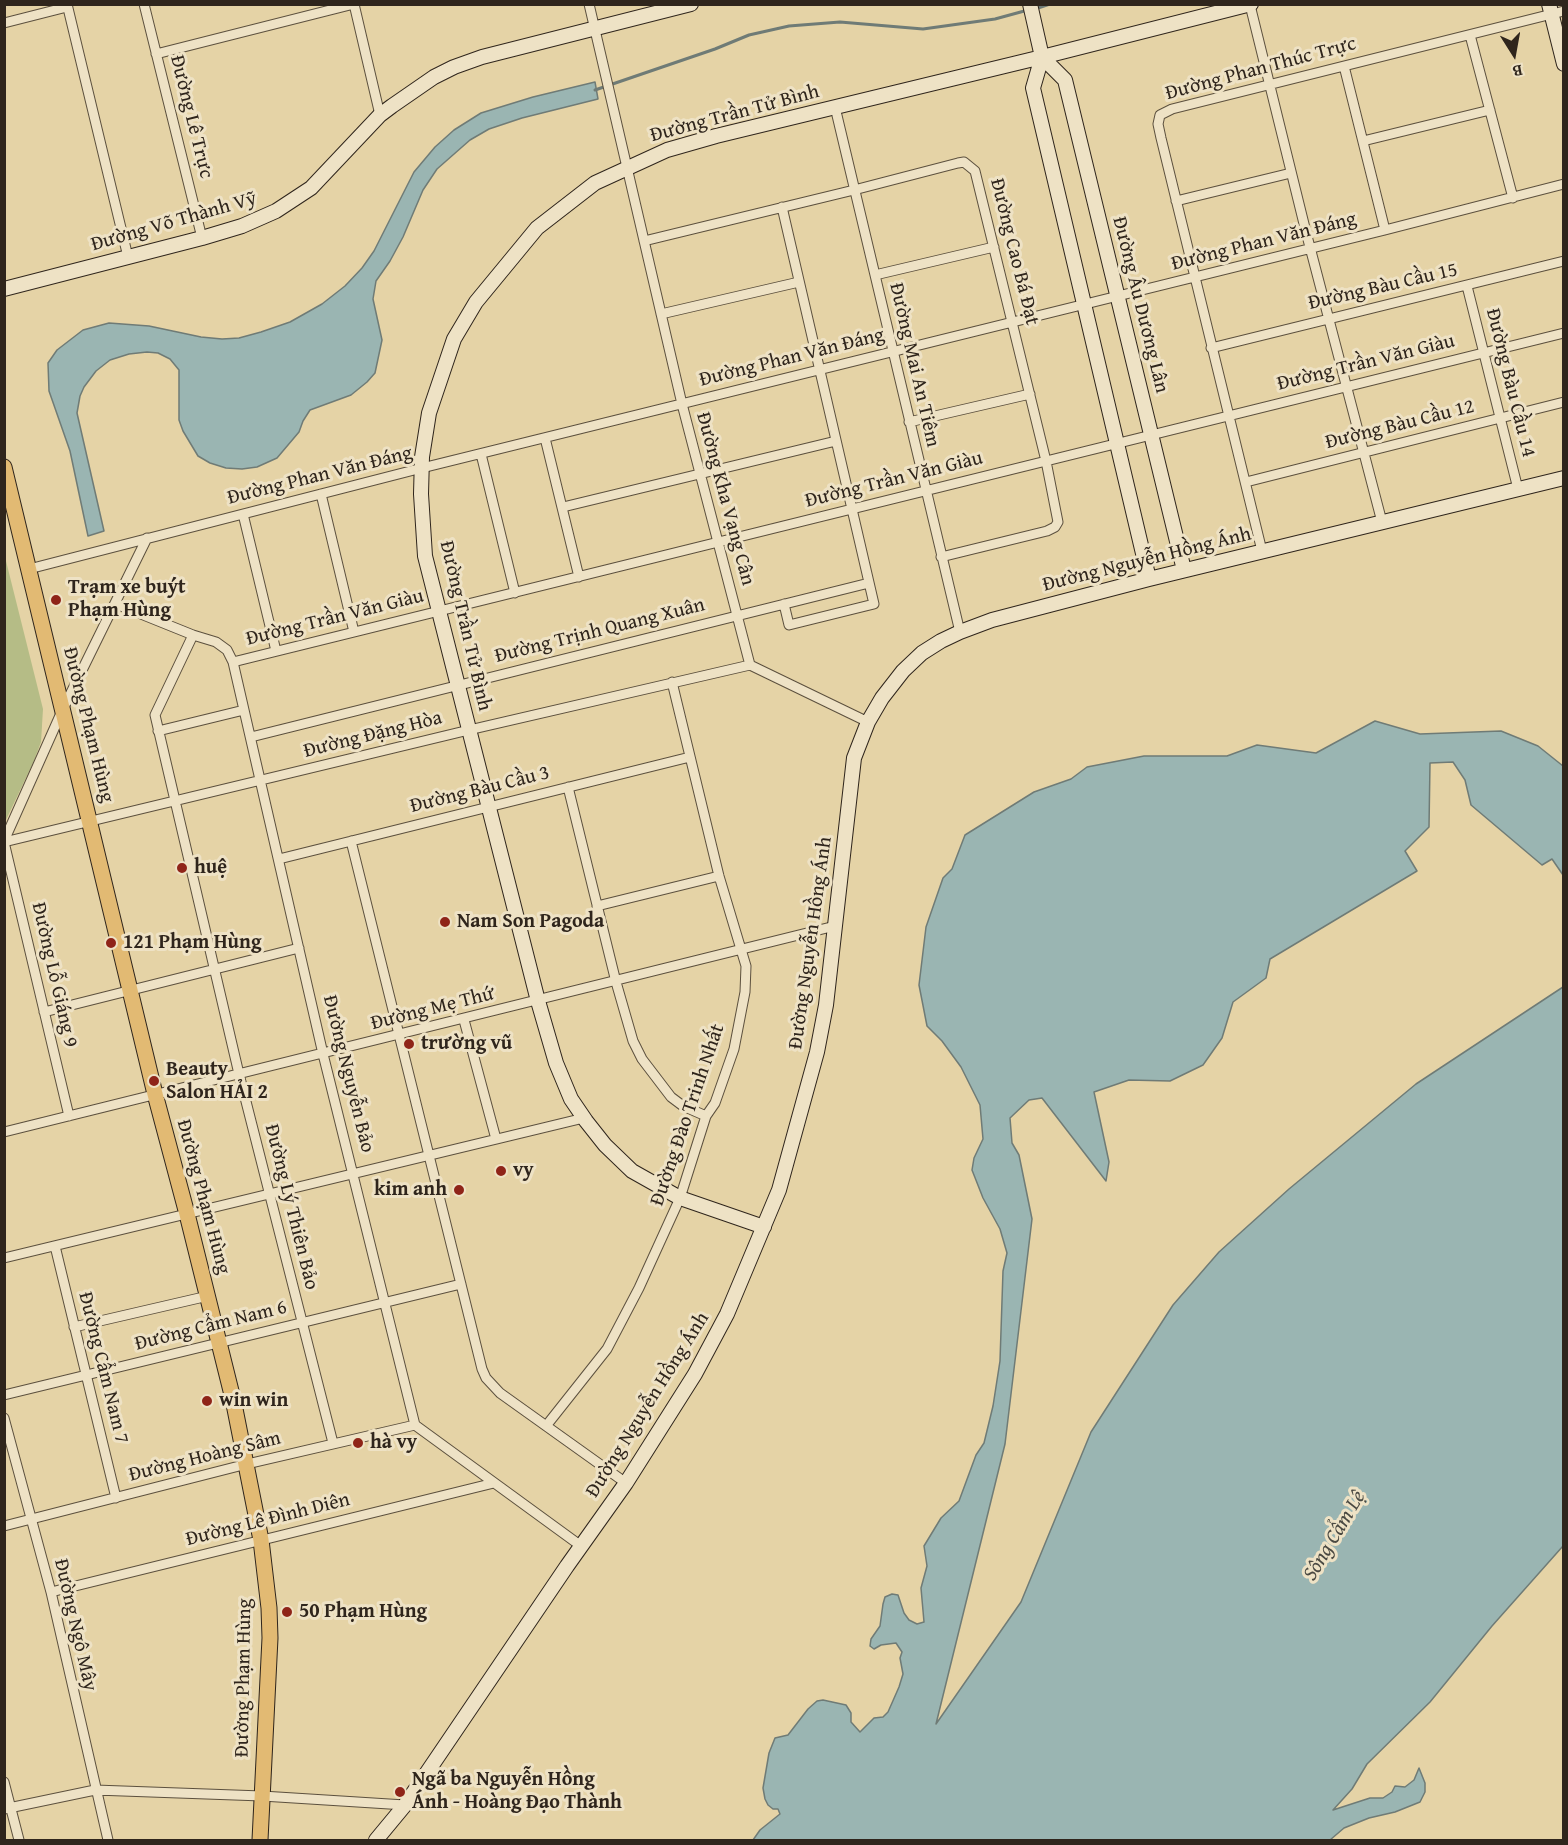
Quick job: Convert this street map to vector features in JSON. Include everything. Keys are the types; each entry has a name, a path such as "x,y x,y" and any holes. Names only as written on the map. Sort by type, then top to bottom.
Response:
{"main road":[{"name":"Đường Phạm Hùng","path":"4,467 155,1094 208,1296 247,1464 261,1540 269,1608 270,1638 260,1840"}],"street":[{"name":"Đường Lê Trực","path":"144,4 202,238"},
{"path":"156,54 354,4 380,115"},
{"name":"Đường Kha Vạng Cân","path":"589,4 682,404 750,665"},
{"name":"Đường Võ Thành Vỹ","path":"4,289 202,238 242,226 276,212 310,188 380,115 425,83 454,68 482,57 691,4"},
{"path":"1030,4 1042,57 1033,88 1149,579"},
{"path":"1250,5 1328,318 1382,522"},
{"name":"Đường Trần Tử Bình","path":"764,1227 680,1198 632,1171 605,1145 584,1118 571,1099 556,1063 538,1001 425,556 422,468 429,413 454,339 476,303 537,228 595,183 627,167 677,147 1250,5"},
{"path":"4,23 67,6 128,258"},
{"path":"1554,10 1563,64"},
{"name":"Đường Phan Thúc Trực","path":"1262,551 1194,278 1158,124 1160,115 1172,109 1470,34 1554,10"},
{"path":"1470,34 1513,198"},
{"name":"Đường Âu Dương Lân","path":"1042,57 1065,80 1184,570"},
{"path":"1344,66 1385,230"},
{"name":"Đường Mai An Tiêm","path":"835,107 960,632"},
{"path":"1363,141 1490,110"},
{"name":"Đường Cao Bá Đạt","path":"644,240 964,162 975,171 1058,515 1055,527 1047,531 942,557"},
{"path":"1176,201 1291,173"},
{"name":"Đường Phan Văn Đáng","path":"29,569 422,468 1311,249 1563,184"},
{"path":"782,207 874,604 789,626 784,604"},
{"path":"874,275 994,247"},
{"name":"Đường Bàu Cầu 15","path":"1211,348 1563,261"},
{"path":"661,315 799,282"},
{"name":"Đường Bàu Cầu 14","path":"1467,285 1518,489"},
{"name":"Đường Trần Văn Giàu","path":"233,662 1563,333"},
{"path":"909,422 1030,394"},
{"name":"Đường Bàu Cầu 12","path":"1246,482 1563,402"},
{"path":"545,438 579,577"},
{"path":"563,507 836,441"},
{"path":"481,454 515,593"},
{"name":"Đường Nguyễn Hồng Ánh","path":"376,1840 405,1805 581,1546 626,1484 695,1374 727,1314 779,1190 817,1052 826,1005 855,758 868,722 882,698 903,671 922,653 960,632 993,620 1184,570 1563,478"},
{"path":"321,494 354,633"},
{"path":"243,514 276,651"},
{"path":"4,842 62,711 147,538"},
{"name":"Đường Trịnh Quang Xuân","path":"251,737 869,583"},
{"path":"116,604 216,642 227,650 233,662"},
{"name":"Đường Lý Thiên Bảo","path":"193,635 155,715 238,1074 333,1443"},
{"name":"Đường Nguyễn Bảo","path":"233,662 323,1054 415,1425"},
{"path":"750,665 868,722"},
{"name":"Đường Đặng Hòa","path":"4,842 750,665"},
{"name":"Đường Đào Trinh Nhất","path":"546,1426 607,1349 628,1312 680,1198 706,1116 715,1102 734,1049 745,992 746,966 719,876 672,682"},
{"path":"158,731 244,710"},
{"name":"Đường Bàu Cầu 3","path":"279,859 690,757"},
{"path":"568,787 627,1024 642,1059 671,1097 683,1106 706,1116"},
{"path":"351,841 478,1355 486,1378 500,1393 626,1484"},
{"name":"Đường Lỗ Giáng 9","path":"4,842 69,1116"},
{"path":"597,906 719,876"},
{"name":"Đường Mẹ Thứ","path":"4,1132 835,927"},
{"path":"44,1012 299,948"},
{"path":"464,1020 496,1139"},
{"path":"4,1258 584,1118"},
{"name":"Đường Cẩm Nam 7","path":"55,1246 116,1498"},
{"name":"Đường Cẩm Nam 6","path":"4,1395 461,1284"},
{"path":"74,1327 208,1296"},
{"name":"Đường Ngô Mây","path":"4,1418 51,1592 108,1840"},
{"path":"415,1425 581,1546"},
{"name":"Đường Hoàng Sâm","path":"4,1526 247,1464 415,1425"},
{"name":"Đường Lê Đình Diên","path":"51,1592 495,1483"},
{"path":"4,1782 8,1809 19,1840"},
{"path":"8,1809 95,1790 262,1796 405,1805"}],"green space":[{"path":"4,553 43,709 41,742 5,822"}],"water":[{"path":"595,82 598,99 522,118 489,129 470,140 437,169 423,190 390,261 376,281 373,299 382,340 375,373 351,395 310,410 299,432 277,458 257,467 242,469 226,468 198,456 179,420 179,370 170,359 158,353 129,354 110,360 96,371 84,387 77,413 104,531 88,536 70,451 49,391 48,363 57,350 83,330 109,323 149,326 222,339 239,338 290,322 322,304 345,286 362,268 374,251 414,172 435,147 454,130 481,113"},
{"name":"Sông Cẩm Lệ","path":"1375,721 1420,734 1501,731 1538,746 1563,766 1563,875 1552,859 1542,865 1471,805 1465,780 1453,762 1430,763 1429,827 1405,851 1417,871 1270,959 1266,978 1233,1002 1222,1038 1203,1065 1170,1081 1129,1080 1094,1092 1109,1162 1106,1181 1042,1098 1029,1100 1010,1118 1012,1143 1019,1155 1032,1219 1005,1444 936,1724 1021,1602 1091,1432 1173,1305 1219,1252 1289,1189 1416,1084 1563,987 1563,1546 1492,1626 1430,1702 1367,1764 1352,1789 1333,1810 1370,1798 1383,1798 1392,1792 1395,1786 1405,1787 1414,1780 1419,1768 1425,1783 1425,1792 1420,1802 1344,1828 1330,1840 753,1840 760,1830 780,1814 778,1809 773,1809 768,1805 763,1788 769,1753 775,1738 788,1735 817,1701 823,1700 846,1705 851,1713 851,1722 860,1732 874,1718 883,1717 888,1712 903,1674 900,1658 902,1652 896,1643 881,1645 874,1649 870,1646 871,1639 880,1626 885,1597 892,1594 898,1595 909,1620 917,1624 924,1622 921,1588 927,1566 924,1546 941,1518 959,1501 976,1455 984,1443 993,1406 1000,1361 1003,1271 1007,1253 1000,1229 983,1198 972,1170 974,1158 983,1139 980,1105 961,1067 942,1041 927,1026 919,985 926,927 943,878 952,869 965,835 1034,792 1071,779 1087,767 1144,756 1227,756 1257,745 1316,753"}],"waterway":[{"path":"1035,9 1050,4"},
{"path":"595,90 749,35 789,26 840,22 923,29 995,19 1028,10"}],"place":[{"name":"Trạm xe buýt Phạm Hùng","path":"56,600"},
{"name":"huệ","path":"182,868"},
{"name":"Nam Son Pagoda","path":"445,922"},
{"name":"121 Phạm Hùng","path":"111,943"},
{"name":"trường vũ","path":"409,1044"},
{"name":"Beauty Salon HẢI 2","path":"154,1081"},
{"name":"vy","path":"501,1171"},
{"name":"kim anh","path":"459,1190"},
{"name":"win win","path":"207,1401"},
{"name":"hà vy","path":"358,1443"},
{"name":"50 Phạm Hùng","path":"287,1612"},
{"name":"Ngã ba Nguyễn Hồng Ánh - Hoàng Đạo Thành","path":"400,1792"}]}
